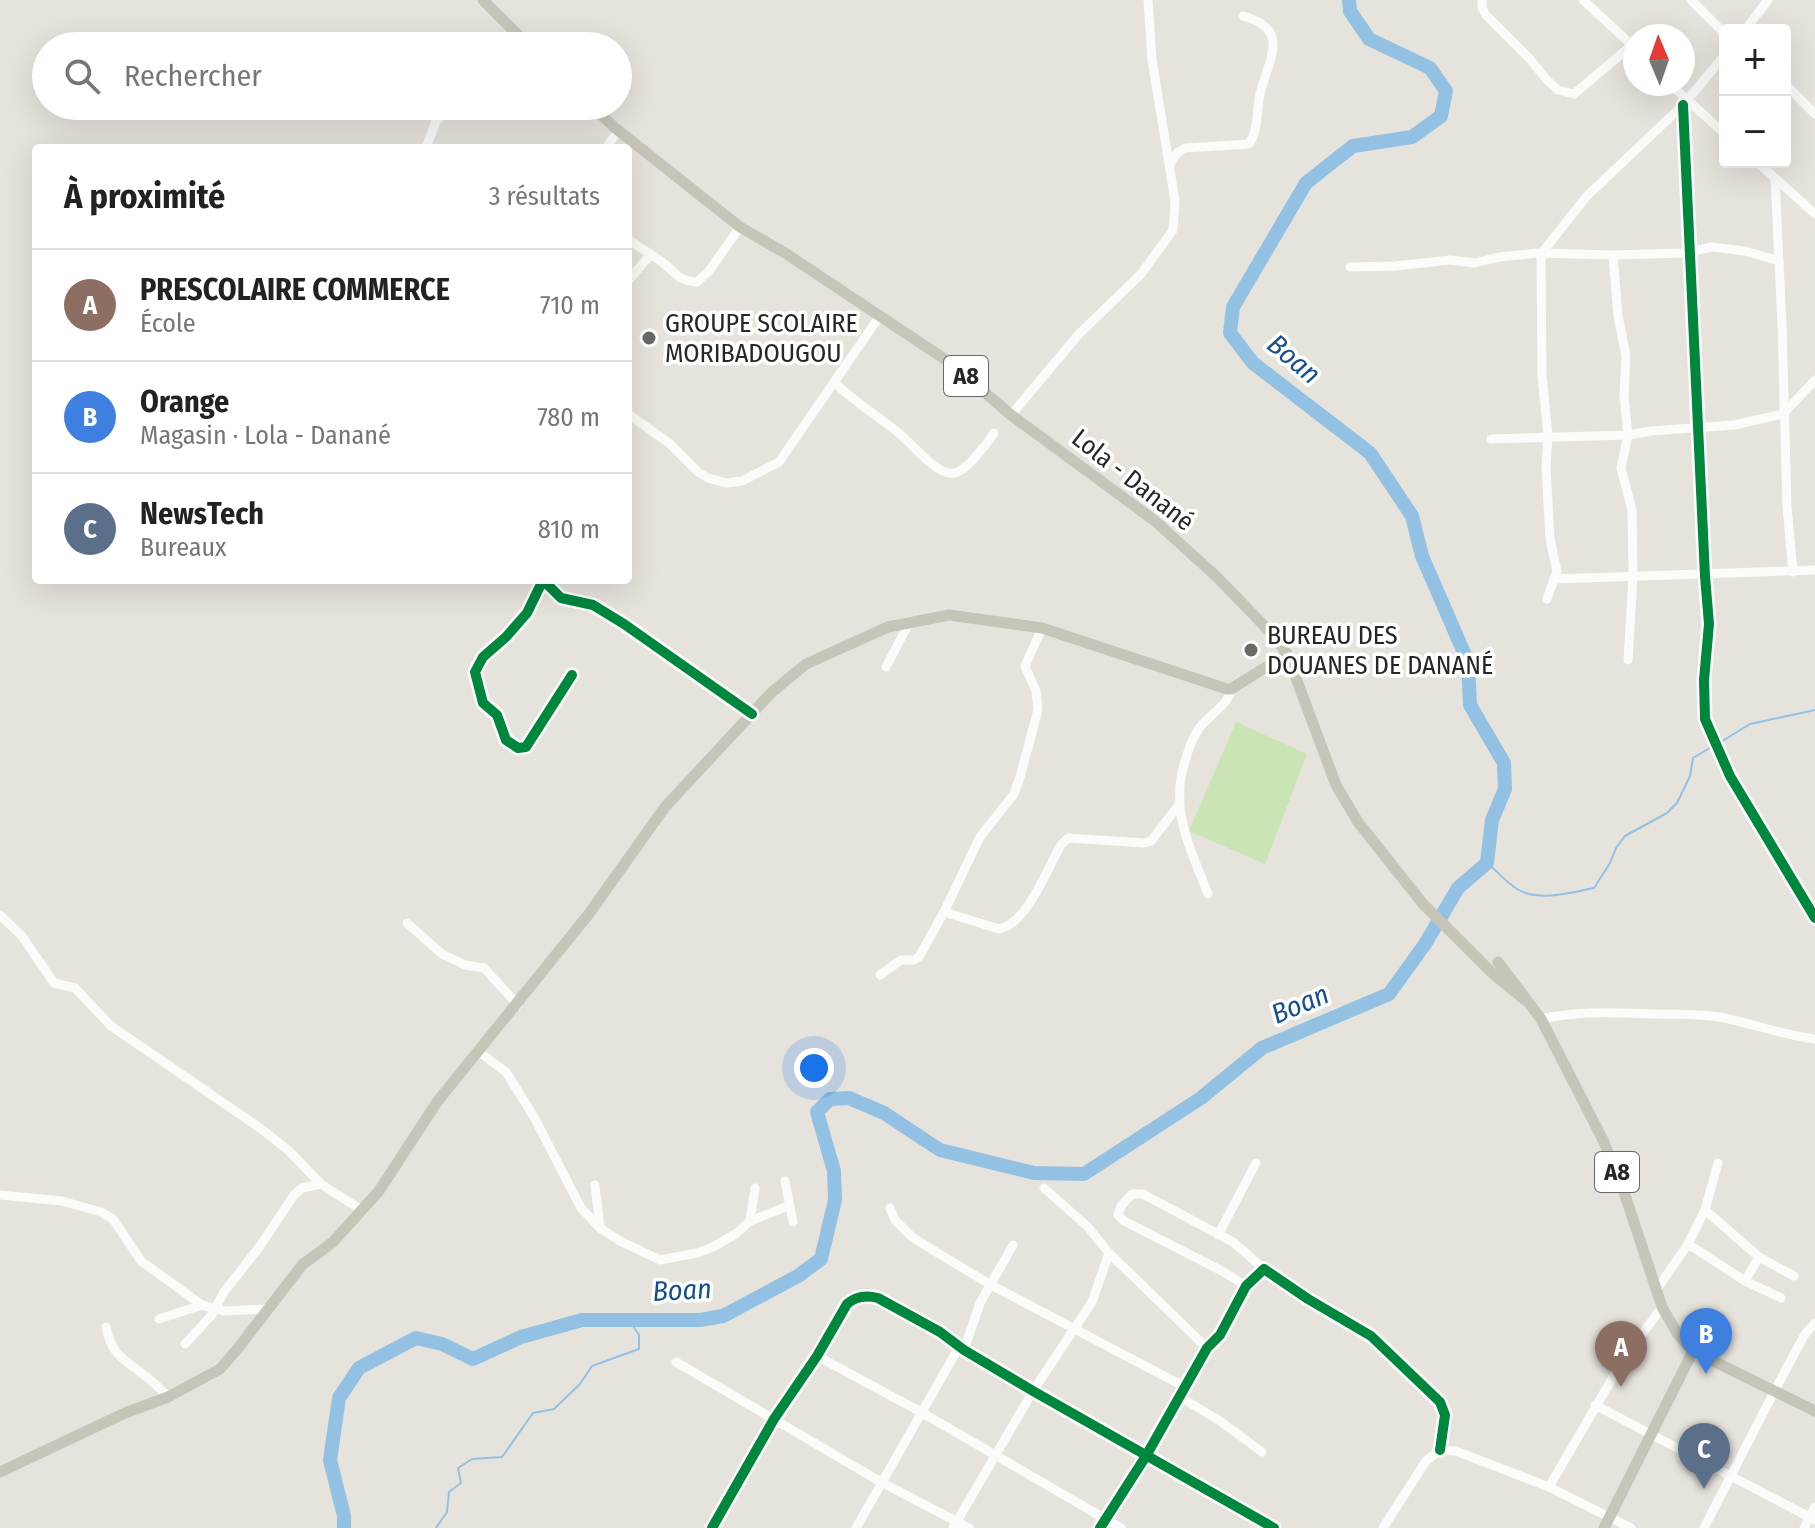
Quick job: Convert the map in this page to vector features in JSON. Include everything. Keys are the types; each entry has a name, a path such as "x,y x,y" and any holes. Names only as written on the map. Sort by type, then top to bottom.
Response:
{"main road":[{"path":"483,0 515,32"},
{"name":"Lola - Danané","path":"607,120 740,227 785,253 952,364 1011,415 1155,521 1217,577 1273,635 1287,654 1336,785 1358,822 1423,904 1491,972 1525,1000"},
{"path":"0,1472 125,1413 168,1397 220,1369 302,1265 333,1242 379,1191 437,1102 588,915 659,814 752,714 806,664 840,647 910,621 949,615 1042,628 1231,689 1287,654"},
{"name":"Lola - Danané","path":"1498,962 1541,1019 1603,1140 1662,1307 1677,1333 1693,1351"},
{"path":"1606,1523 1693,1351"},
{"name":"A8","path":"1693,1351 1815,1411"}],"street":[{"path":"1011,415 1078,335 1141,274 1169,237 1175,215 1170,164 1152,60 1148,0"},
{"path":"1482,0 1486,15 1547,80 1564,93 1574,94 1623,56"},
{"path":"1583,0 1623,37"},
{"path":"1691,0 1719,28"},
{"path":"1750,24 1768,0"},
{"path":"1170,164 1177,153 1185,148 1249,144 1254,136 1260,92 1272,63 1273,45 1269,30 1262,22 1243,16"},
{"path":"1547,599 1556,564 1550,539 1546,467 1548,435 1542,376 1541,254 1586,197 1685,102 1719,62"},
{"path":"1791,90 1815,114"},
{"path":"1680,96 1719,129"},
{"path":"1685,102 1709,624 1704,680 1705,719 1730,776 1815,918"},
{"path":"427,144 437,120"},
{"path":"609,144 618,131"},
{"path":"1764,168 1815,214"},
{"path":"1775,178 1787,507 1793,572"},
{"path":"632,242 663,262 683,280 697,282 709,271 740,227"},
{"path":"1350,267 1450,260 1475,263 1499,257 1541,254 1685,253 1712,247 1745,251 1779,261"},
{"path":"632,276 650,255"},
{"path":"1613,255 1618,316 1626,356 1624,395 1628,435 1621,468 1632,510 1633,576 1628,660"},
{"path":"632,417 669,443 698,472 719,482 734,483 779,462 879,317"},
{"path":"1491,439 1628,435 1734,425 1783,414 1815,380"},
{"path":"835,383 863,408 897,431 932,465 947,473 956,473 962,468 985,447 994,433"},
{"path":"1554,579 1815,570"},
{"path":"541,584 527,613 477,664 475,672 482,700 502,723 506,740 518,748 526,747 572,675"},
{"path":"547,584 561,598 593,605 624,624 752,714"},
{"path":"886,667 910,621"},
{"path":"880,975 901,960 919,957 980,837 1014,794 1038,710 1036,691 1025,666 1042,628"},
{"path":"1208,894 1187,842 1178,806 1179,778 1191,742 1202,723 1229,699 1231,689"},
{"path":"944,912 999,929 1007,927 1023,915 1061,845 1068,838 1151,841 1178,806"},
{"path":"0,915 22,936 54,983 75,988 111,1026 260,1128 288,1150 321,1184 363,1211"},
{"path":"407,923 442,954 465,965 484,968 518,1005"},
{"path":"1541,1019 1569,1013 1600,1012 1683,1015 1724,1018 1815,1039"},
{"path":"479,1052 506,1072 534,1117 581,1208 613,1237 660,1260 713,1247 750,1221 788,1206"},
{"path":"1218,1235 1256,1163"},
{"path":"1657,1289 1688,1244 1705,1210 1718,1163"},
{"path":"785,1181 793,1222"},
{"path":"185,1344 215,1309 294,1195 302,1188 321,1184"},
{"path":"595,1185 600,1228"},
{"path":"750,1221 755,1188"},
{"path":"1044,1188 1088,1227 1109,1253 1207,1348"},
{"path":"1246,1286 1124,1221 1119,1217 1119,1212 1129,1196 1138,1193 1233,1242 1264,1269 1308,1299 1371,1336 1440,1402 1445,1415 1440,1450"},
{"path":"3,1198 62,1201 101,1212 113,1219 141,1261 202,1305 231,1311 268,1309"},
{"path":"890,1208 895,1220 912,1237 991,1285 1074,1328 1183,1392 1262,1452"},
{"path":"1705,1210 1759,1257 1794,1276"},
{"path":"1688,1244 1745,1281 1781,1298"},
{"path":"856,1528 961,1348 980,1303 1013,1245"},
{"path":"955,1525 1033,1391 1092,1302 1109,1253"},
{"path":"1745,1281 1759,1257"},
{"path":"1103,1524 1146,1456 1207,1348 1220,1335 1246,1286 1264,1269"},
{"path":"712,1528 774,1419 817,1356 847,1304 864,1296 878,1298 940,1332 1033,1391 1274,1528"},
{"path":"159,1319 202,1305"},
{"path":"1549,1487 1595,1405 1639,1336 1662,1307"},
{"path":"1704,1528 1805,1334 1815,1323"},
{"path":"106,1327 111,1346 118,1357 147,1377 168,1397"},
{"path":"817,1356 921,1412 1103,1524 1121,1528"},
{"path":"676,1362 955,1525 969,1528"},
{"path":"1595,1405 1730,1477 1813,1515 1804,1528"},
{"path":"1383,1528 1426,1461 1440,1450 1456,1451 1549,1487 1606,1523 1631,1528"}],"green space":[{"path":"1236,722 1307,754 1265,864 1189,831"}],"waterway":[{"name":"Boan","path":"344,1528 344,1516 330,1460 339,1398 359,1368 416,1338 442,1344 473,1359 521,1337 582,1320 700,1320 723,1316 798,1276 821,1259 835,1200 834,1171 817,1112 830,1099 849,1098 884,1113 940,1150 1034,1173 1084,1174 1201,1098 1262,1048 1389,994 1425,944 1458,888 1487,863 1492,820 1505,789 1504,763 1470,705 1468,662 1422,556 1412,516 1370,453 1253,363 1230,333 1233,307 1306,183 1353,146 1412,137 1441,116 1446,91 1430,68 1369,39 1350,11 1349,0"},
{"path":"1719,743 1750,724 1815,710"},
{"path":"1487,863 1525,893 1555,895 1594,888 1625,836 1667,813 1677,803 1690,776 1693,758 1713,746"},
{"path":"436,1528 447,1512 449,1492 461,1483 458,1468 472,1459 502,1457 533,1413 554,1409 580,1384 592,1366 639,1349 639,1335 628,1319"}],"cycle path":[{"path":"1683,105 1709,624 1704,680 1705,719 1730,776 1815,918"},
{"path":"541,584 527,613 483,657 475,672 483,703 497,715 506,740 518,748 526,747 572,675"},
{"path":"547,584 561,598 593,605 624,624 752,714"},
{"path":"1100,1528 1146,1456 1207,1348 1220,1335 1246,1286 1264,1269 1371,1336 1440,1402 1445,1415 1440,1450"},
{"path":"712,1528 774,1419 817,1356 847,1304 865,1296 878,1298 940,1332 1033,1391 1274,1528"}],"place":[{"name":"GROUPE SCOLAIRE MORIBADOUGOU","path":"649,338"},
{"name":"BUREAU DES DOUANES DE DANANÉ","path":"1251,650"},
{"name":"Orange","path":"1706,1374"},
{"name":"PRESCOLAIRE COMMERCE","path":"1621,1387"},
{"name":"NewsTech","path":"1704,1489"}]}
